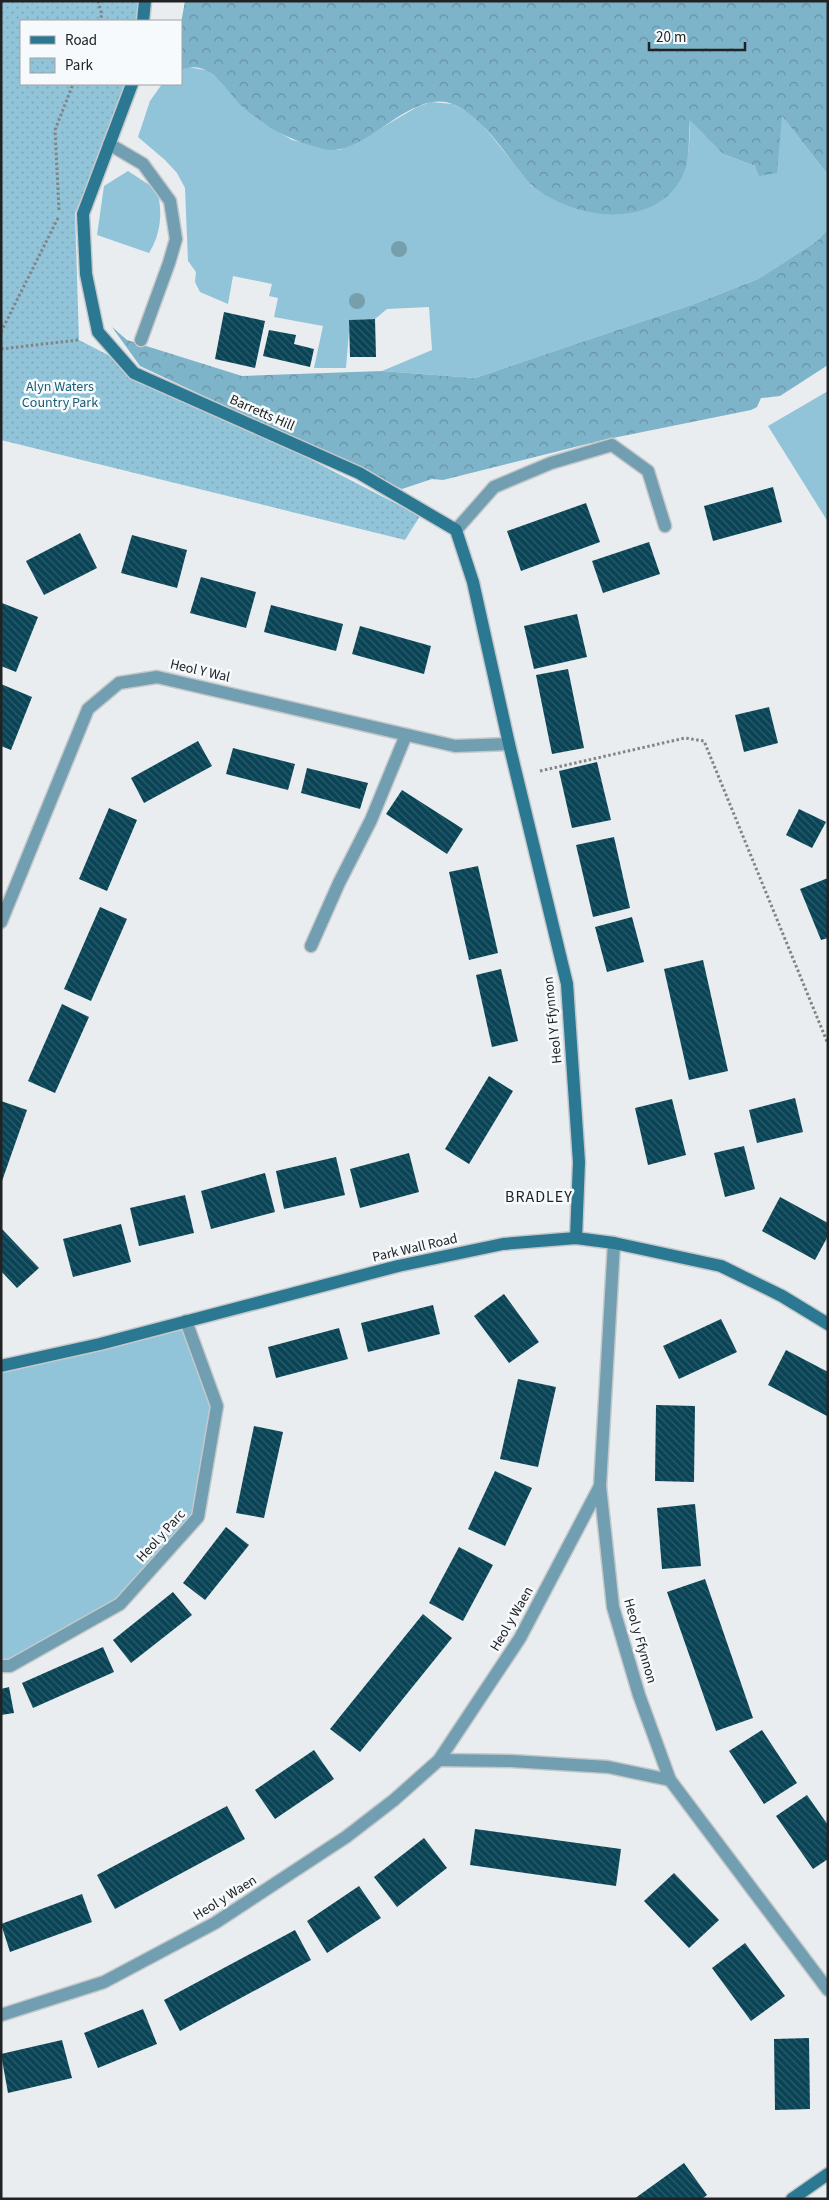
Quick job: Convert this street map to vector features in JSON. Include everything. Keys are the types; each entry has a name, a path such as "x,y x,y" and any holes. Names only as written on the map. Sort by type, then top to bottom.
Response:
{"street":[{"path":"143,20 145,1"},
{"name":"Barretts Hill","path":"132,85 82,214 86,274 98,332 134,373 359,473 456,530"},
{"path":"109,144 143,164 170,201 176,239 141,340"},
{"path":"509,744 473,582 456,530 494,487 551,463 612,445 648,471 665,526"},
{"name":"Heol Y Wal","path":"1,922 88,709 119,683 157,677 455,746 509,744"},
{"path":"311,946 338,883 370,820 406,735"},
{"name":"Heol Y Ffynnon","path":"509,744 567,984 579,1162 576,1238"},
{"name":"Park Wall Road","path":"1,1366 100,1344 398,1266 503,1244 576,1238 614,1243 721,1266 782,1296 828,1324"},
{"name":"Heol y Ffynnon","path":"614,1243 600,1486 613,1606 639,1695 670,1780 828,1990"},
{"name":"Heol y Parc","path":"1,1666 10,1666 120,1604 198,1517 217,1406 186,1321"},
{"name":"Heol y Waen","path":"1,2015 104,1982 215,1923 346,1837 394,1800 439,1760 520,1638 600,1486"},
{"path":"439,1760 510,1761 608,1767 670,1780"},
{"path":"792,2199 828,2174"}],"path":[{"path":"98,1 102,15 100,20"},
{"path":"1,332 59,215 55,130 73,85"},
{"path":"1,349 79,340 98,332"},
{"path":"517,776 686,738 704,741 828,1044"}],"green space":[{"name":"Alyn Waters Country Park","path":"1,1 142,1 141,20 20,20 20,85 131,85 75,213 79,340 420,516 405,540 1,440"},
{"path":"185,1 828,1 828,175 782,116 777,173 759,176 755,166 723,154 690,120 686,165 681,179 668,196 651,207 632,213 589,212 569,206 550,197 527,180 482,125 455,105 438,102 422,105 405,113 355,144 339,149 324,149 288,137 268,126 244,108 217,78 209,72 201,68 192,67 182,70 182,20"},
{"path":"187,67 206,70 223,82 243,107 292,140 339,150 354,144 417,107 431,102 453,104 477,118 532,186 659,202 677,183 686,165 690,119 723,154 755,166 782,116 828,175 828,229 817,241 758,279 694,304 475,378 382,371 432,350 429,307 387,309 375,319 350,320 346,368 314,368 323,326 274,317 278,298 269,296 272,284 233,276 228,304 200,292 195,282 196,272 188,261 185,188 177,173 138,137 150,101 161,85 182,85 182,70"},
{"path":"128,171 157,190 160,206 160,223 149,253 97,235 104,186"},
{"path":"828,229 828,365 780,396 761,398 757,407 751,410 603,440 443,480 432,479 402,489 140,366 112,327 127,340 242,376 382,371 475,378 694,304 758,279 817,241"},
{"path":"828,391 828,522 768,426"},
{"path":"186,1321 217,1406 198,1517 120,1604 1,1666 1,1366"}],"building":[{"path":"224,312 265,321 255,368 215,359"},
{"path":"375,319 376,357 350,357 349,320"},
{"path":"269,330 296,335 294,344 314,349 310,367 263,356"},
{"path":"773,487 782,522 713,541 704,506"},
{"path":"586,503 600,542 521,571 507,531"},
{"path":"80,533 97,568 44,595 26,561"},
{"path":"132,535 187,550 177,588 121,573"},
{"path":"649,542 660,574 603,593 592,561"},
{"path":"201,577 256,592 246,628 190,613"},
{"path":"2,603 38,617 16,672 1,666"},
{"path":"271,605 343,624 336,651 264,632"},
{"path":"577,614 587,657 534,669 524,626"},
{"path":"360,626 431,646 424,674 352,654"},
{"path":"568,669 584,748 552,754 536,675"},
{"path":"1,684 32,697 11,750 1,746"},
{"path":"769,707 778,743 744,752 735,715"},
{"path":"198,741 212,766 144,803 131,778"},
{"path":"233,748 295,764 288,790 226,774"},
{"path":"597,762 611,820 572,828 559,771"},
{"path":"307,768 368,783 360,809 301,793"},
{"path":"402,790 463,829 447,854 386,814"},
{"path":"109,808 137,820 107,891 79,879"},
{"path":"799,809 826,822 812,848 786,835"},
{"path":"614,837 630,908 593,917 576,845"},
{"path":"478,866 498,953 469,960 449,872"},
{"path":"828,878 828,938 821,940 800,889"},
{"path":"100,907 127,919 91,1001 64,989"},
{"path":"632,917 644,962 607,972 595,927"},
{"path":"703,960 728,1071 689,1080 664,969"},
{"path":"501,969 518,1041 492,1047 476,975"},
{"path":"62,1004 89,1017 55,1093 28,1081"},
{"path":"489,1076 513,1091 469,1164 445,1149"},
{"path":"795,1098 803,1132 757,1143 749,1110"},
{"path":"672,1099 686,1155 648,1165 635,1108"},
{"path":"1,1101 27,1110 2,1181 1,1181"},
{"path":"744,1146 755,1189 725,1197 714,1153"},
{"path":"409,1153 419,1192 360,1208 350,1169"},
{"path":"336,1157 345,1195 284,1209 276,1171"},
{"path":"265,1173 275,1212 211,1229 201,1191"},
{"path":"185,1195 194,1233 139,1246 130,1208"},
{"path":"780,1197 828,1223 828,1236 815,1260 762,1231"},
{"path":"121,1224 131,1262 73,1277 63,1239"},
{"path":"1,1228 39,1268 17,1288 1,1271"},
{"path":"504,1294 539,1342 509,1363 474,1316"},
{"path":"433,1305 440,1334 368,1352 361,1323"},
{"path":"721,1319 737,1352 679,1379 663,1346"},
{"path":"339,1328 348,1359 276,1378 268,1347"},
{"path":"786,1350 828,1372 827,1416 768,1385"},
{"path":"518,1379 556,1387 538,1467 500,1459"},
{"path":"656,1405 695,1406 694,1482 655,1481"},
{"path":"254,1426 283,1432 264,1518 236,1513"},
{"path":"495,1471 532,1488 505,1546 468,1529"},
{"path":"695,1504 701,1566 662,1569 657,1508"},
{"path":"226,1527 249,1545 205,1600 183,1583"},
{"path":"459,1547 493,1565 463,1621 429,1603"},
{"path":"705,1579 753,1718 716,1731 667,1592"},
{"path":"173,1592 192,1615 131,1663 113,1640"},
{"path":"423,1614 452,1638 360,1752 330,1729"},
{"path":"103,1647 114,1672 33,1708 22,1683"},
{"path":"9,1687 14,1713 1,1715 1,1689"},
{"path":"762,1730 797,1783 764,1804 729,1751"},
{"path":"314,1750 334,1779 275,1819 255,1790"},
{"path":"807,1795 828,1825 828,1859 813,1869 776,1816"},
{"path":"227,1806 245,1839 115,1909 97,1875"},
{"path":"475,1829 621,1849 616,1886 470,1865"},
{"path":"424,1838 447,1868 397,1907 374,1877"},
{"path":"674,1873 719,1920 689,1948 644,1901"},
{"path":"359,1886 381,1918 327,1953 307,1921"},
{"path":"82,1894 92,1922 10,1952 1,1924"},
{"path":"295,1930 311,1960 180,2031 164,2000"},
{"path":"745,1943 785,1996 751,2021 712,1968"},
{"path":"143,2009 157,2044 98,2068 84,2033"},
{"path":"809,2038 810,2109 775,2110 774,2039"},
{"path":"62,2040 72,2078 8,2093 1,2054"},
{"path":"684,2163 707,2195 702,2199 634,2199"}],"district":[{"name":"BRADLEY","path":"539,1197"}]}
